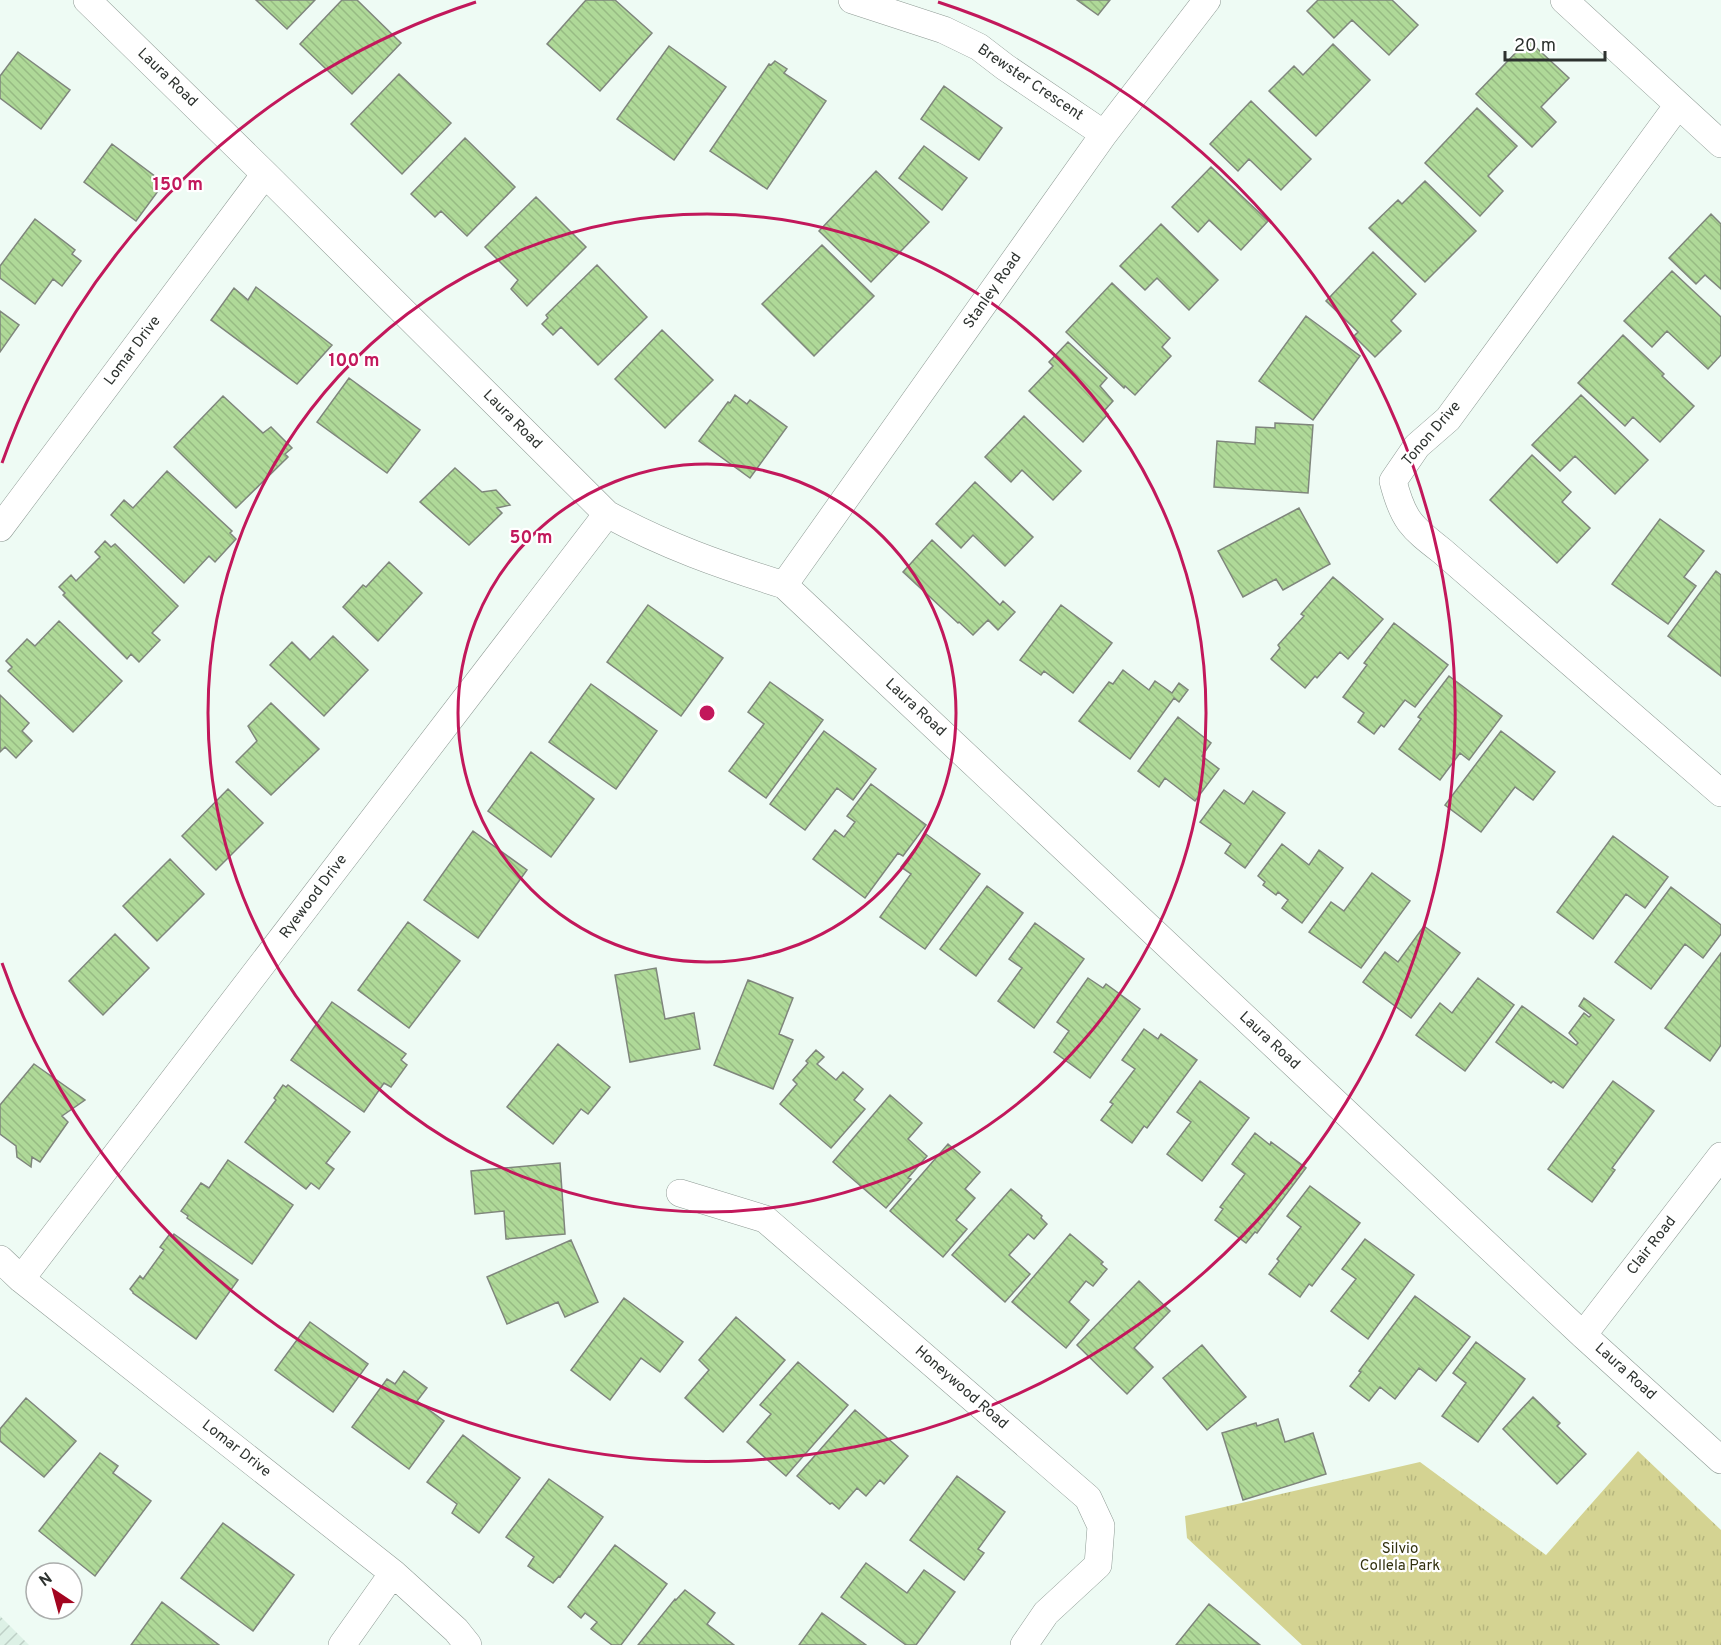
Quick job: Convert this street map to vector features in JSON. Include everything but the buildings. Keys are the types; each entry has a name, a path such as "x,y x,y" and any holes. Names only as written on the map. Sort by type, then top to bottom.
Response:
{"street":[{"name":"Laura Road","path":"87,0 266,174 607,514 646,535 706,560 784,585 1583,1335 1721,1460"},
{"name":"Brewster Crescent","path":"852,0 944,30 979,47 1104,134"},
{"name":"Stanley Road","path":"784,585 1104,134 1208,0"},
{"path":"1564,0 1721,144"},
{"name":"Tonon Drive","path":"1678,105 1448,419 1418,446 1394,481 1400,508 1417,532 1442,551 1721,793"},
{"name":"Lomar Drive","path":"0,528 266,174"},
{"name":"Ryewood Drive","path":"21,1280 607,514"},
{"name":"Clair Road","path":"1583,1335 1721,1156"},
{"name":"Honeywood Road","path":"680,1193 765,1220 1088,1498 1101,1526 1098,1565 1046,1613 1024,1645"},
{"name":"Lomar Drive","path":"0,1259 21,1280 393,1573 456,1630 468,1645"},
{"path":"342,1645 393,1573"}],"shaded area":[{"path":"0,1616 29,1645 0,1645"}],"green space":[{"name":"Silvio Collela Park","path":"1638,1451 1721,1530 1721,1645 1302,1645 1187,1538 1185,1516 1420,1462 1546,1555"}]}
